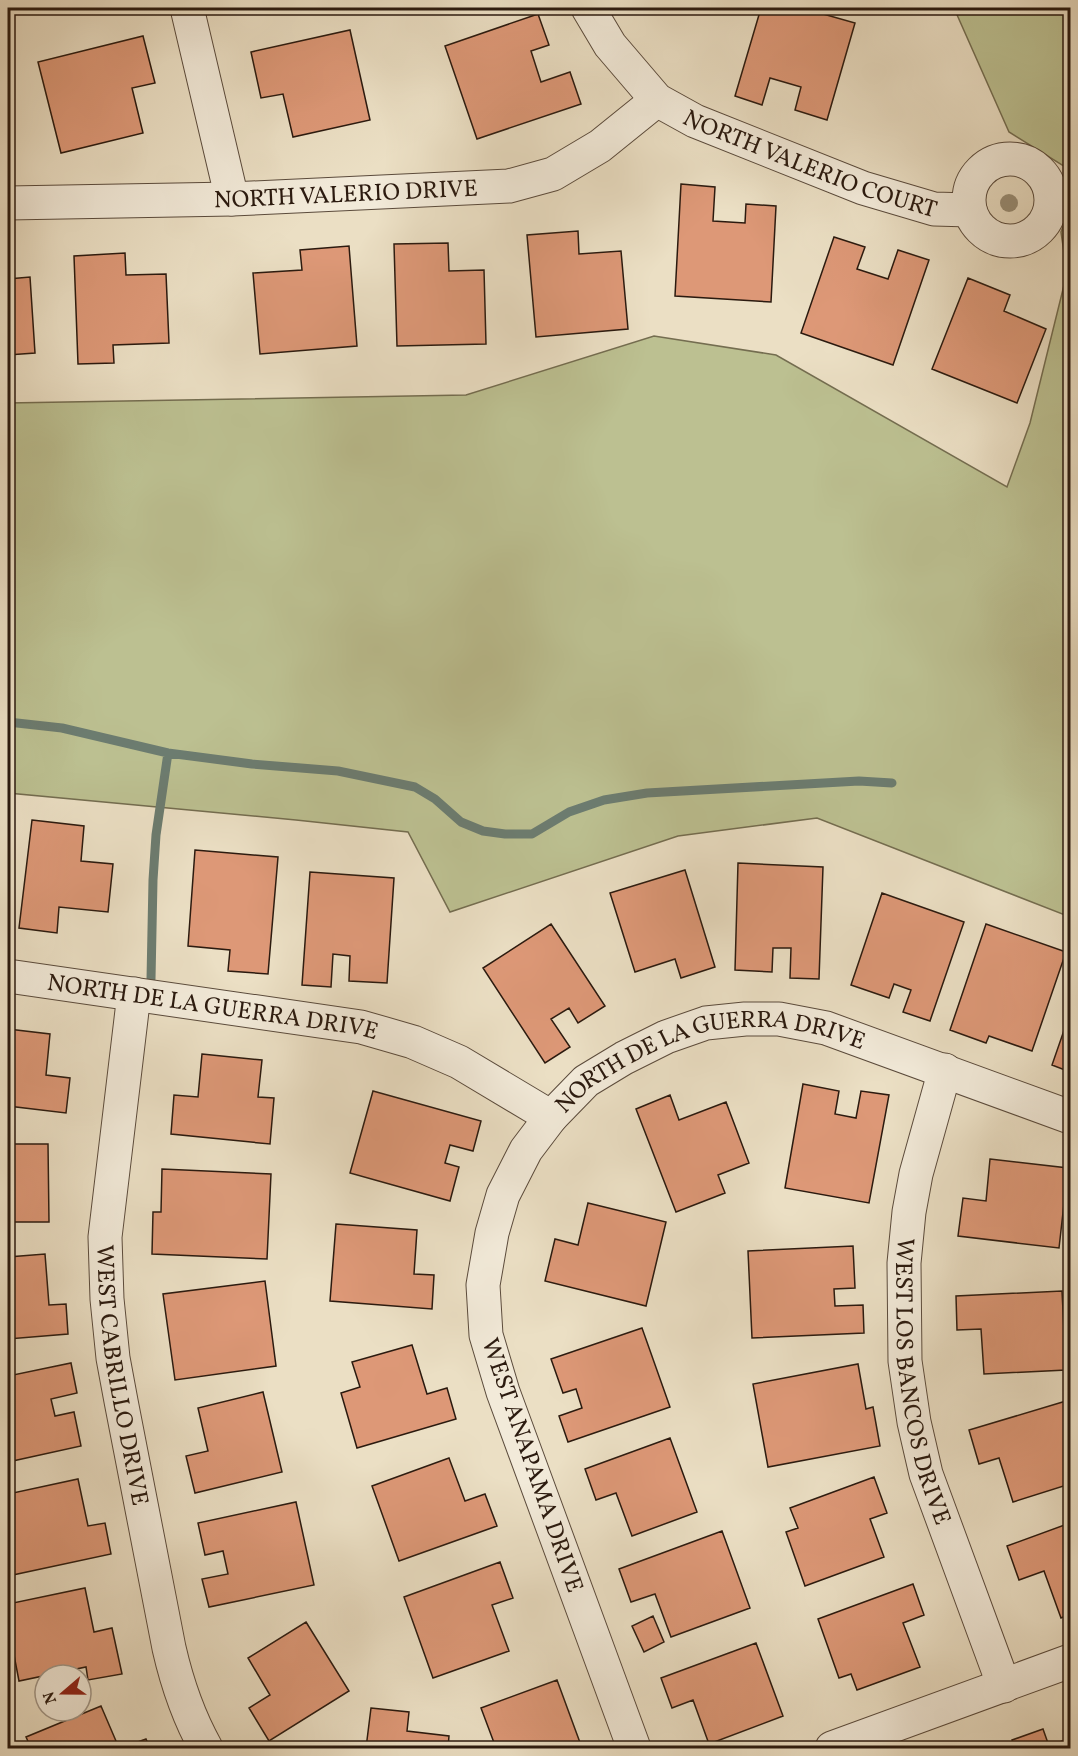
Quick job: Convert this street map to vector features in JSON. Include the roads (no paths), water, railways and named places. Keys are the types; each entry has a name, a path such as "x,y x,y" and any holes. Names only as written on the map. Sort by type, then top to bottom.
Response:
{"street":[{"path":"187,8 232,199"},
{"name":"NORTH VALERIO COURT","path":"588,8 610,45 657,100 695,122 862,188 934,209 970,210"},
{"name":"NORTH VALERIO DRIVE","path":"8,203 232,199 509,186 553,174 600,146 657,100"},
{"name":"NORTH DE LA GUERRA DRIVE","path":"8,976 361,1027 413,1042 459,1062 551,1117 586,1081 624,1058 666,1037 706,1023 745,1019 779,1019 815,1026 945,1070 1071,1117"},
{"name":"WEST CABRILLO DRIVE","path":"134,994 105,1238 107,1299 113,1358 169,1648 177,1683 194,1727 206,1749"},
{"name":"WEST LOS BANCOS DRIVE","path":"945,1070 916,1174 909,1212 904,1263 905,1361 914,1422 926,1473 1004,1686"},
{"name":"WEST ANAPAMA DRIVE","path":"551,1117 526,1150 503,1195 492,1233 483,1286 486,1335 503,1392 634,1749"},
{"path":"832,1749 1071,1661"}],"waterway":[{"path":"8,722 62,728 168,753 252,764 338,771 415,787 435,799 461,822 483,831 505,834 532,834 569,812 604,800 647,793 859,781 892,783"},
{"path":"151,979 156,835 168,753"}]}
